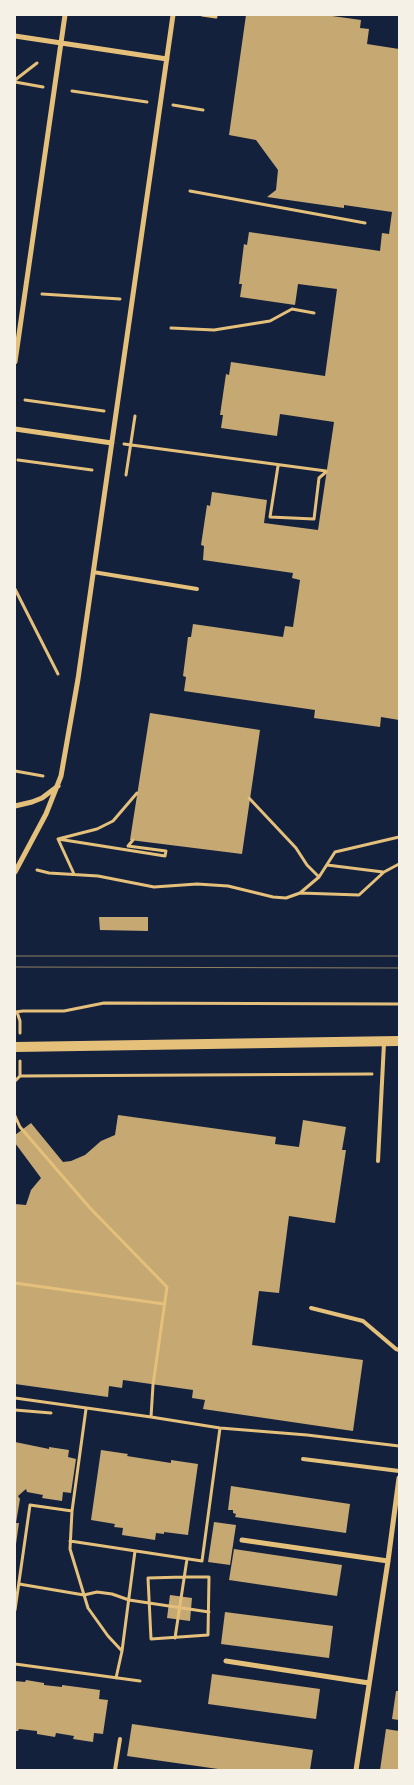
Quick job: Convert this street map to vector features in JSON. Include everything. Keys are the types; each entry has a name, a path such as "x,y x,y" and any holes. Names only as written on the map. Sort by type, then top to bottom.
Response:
{"main road":[{"path":"15,1047 399,1041"}],"street":[{"path":"15,362 66,15"},
{"path":"15,872 46,814 58,786 78,678 173,15"},
{"path":"15,36 167,58"},
{"path":"15,429 112,443"},
{"path":"15,806 37,800 58,786"},
{"path":"356,1770 399,1478"},
{"path":"242,1540 388,1561"},
{"path":"226,1661 369,1682"}],"lane":[{"path":"94,572 197,589"},
{"path":"378,1161 384,1041"},
{"path":"311,1308 363,1321 399,1350"},
{"path":"303,1459 399,1471"},
{"path":"115,1770 120,1739"}],"path":[{"path":"202,15 216,18"},
{"path":"15,81 37,63"},
{"path":"15,81 43,87"},
{"path":"72,91 146,102"},
{"path":"173,105 203,110"},
{"path":"190,190 365,223"},
{"path":"42,294 120,299"},
{"path":"171,328 214,330 270,321 292,309 314,313"},
{"path":"25,400 104,411"},
{"path":"126,475 135,416"},
{"path":"112,443 326,471 319,478 314,519 270,517 278,466"},
{"path":"18,460 92,470"},
{"path":"15,589 58,674"},
{"path":"15,772 43,776"},
{"path":"58,839 97,829 113,821 137,793"},
{"path":"249,798 296,848 307,865 319,877"},
{"path":"37,870 49,873 98,876 154,886 197,884 228,886 286,898 300,893 319,877 335,852 399,837"},
{"path":"58,839 165,856 166,851 128,846 133,840"},
{"path":"58,839 74,874"},
{"path":"300,893 359,895 384,872 399,864"},
{"path":"327,865 384,872"},
{"path":"20,1025 16,1012 64,1011 104,1003 399,1004"},
{"path":"15,1080 20,1076 383,1074"},
{"path":"15,1116 20,1127 90,1208 167,1287 153,1385 151,1417"},
{"path":"15,1283 164,1304"},
{"path":"15,1398 220,1428 306,1434 399,1446"},
{"path":"86,1409 72,1511 70,1549 88,1608 122,1651"},
{"path":"15,1410 51,1414"},
{"path":"70,1541 202,1561 220,1428"},
{"path":"15,1610 30,1505 72,1511"},
{"path":"116,1678 122,1651 136,1551"},
{"path":"175,1638 187,1559"},
{"path":"184,1577 209,1577 208,1635 151,1639 148,1578 184,1577"},
{"path":"19,1584 84,1595 97,1592 112,1594 150,1604 209,1612"},
{"path":"15,1664 140,1681"}],"building":[{"path":"246,15 325,15 361,20 360,28 369,29 367,44 399,49 399,720 381,717 380,727 314,718 315,710 184,691 186,677 183,676 188,637 191,637 193,624 283,637 285,626 293,627 300,580 292,578 293,573 203,560 204,546 201,545 207,505 210,506 212,492 267,500 264,523 318,530 334,422 280,414 277,436 221,428 223,415 220,415 226,374 229,375 231,362 325,376 337,289 298,284 295,305 240,297 242,284 239,284 244,244 247,245 249,232 380,251 382,233 389,234 392,212 344,205 344,208 267,197 276,190 278,170 256,140 229,135"},
{"path":"150,713 260,730 242,854 130,840"},
{"path":"99,917 148,917 148,931 100,930"},
{"path":"118,1115 276,1137 275,1144 299,1147 303,1120 346,1127 342,1150 346,1150 335,1223 289,1216 279,1293 259,1291 252,1345 363,1360 353,1431 203,1409 205,1400 192,1398 193,1390 123,1380 122,1388 109,1386 108,1397 15,1384 15,1204 26,1205 31,1190 41,1178 15,1143 15,1135 31,1123 63,1162 71,1161 85,1155 101,1141 115,1135"},
{"path":"15,1442 49,1449 49,1447 69,1450 68,1457 76,1459 71,1493 63,1492 62,1501 42,1498 43,1495 27,1492 26,1489 18,1496 20,1499 16,1523 19,1523 16,1544"},
{"path":"101,1450 171,1463 171,1460 198,1464 188,1535 156,1533 155,1540 122,1535 123,1528 114,1527 115,1524 91,1520"},
{"path":"231,1486 350,1504 346,1533 235,1517 236,1514 233,1513 233,1510 228,1510"},
{"path":"214,1522 236,1525 230,1565 208,1562"},
{"path":"234,1549 342,1565 337,1596 229,1580"},
{"path":"170,1595 192,1598 190,1621 167,1618"},
{"path":"225,1612 333,1626 329,1658 221,1644"},
{"path":"212,1674 320,1689 316,1719 208,1704"},
{"path":"26,1680 44,1683 44,1685 62,1687 62,1685 100,1690 99,1699 108,1700 103,1734 94,1733 93,1742 73,1739 74,1736 56,1733 55,1737 37,1734 37,1731 19,1729 15,1731 15,1681 25,1682"},
{"path":"396,1691 399,1691 399,1720 392,1719"},
{"path":"132,1724 313,1750 310,1770 225,1770 127,1756"},
{"path":"386,1729 399,1731 399,1770 380,1770"}],"tram line":[{"path":"15,956 399,956"},
{"path":"15,967 399,968"}]}
